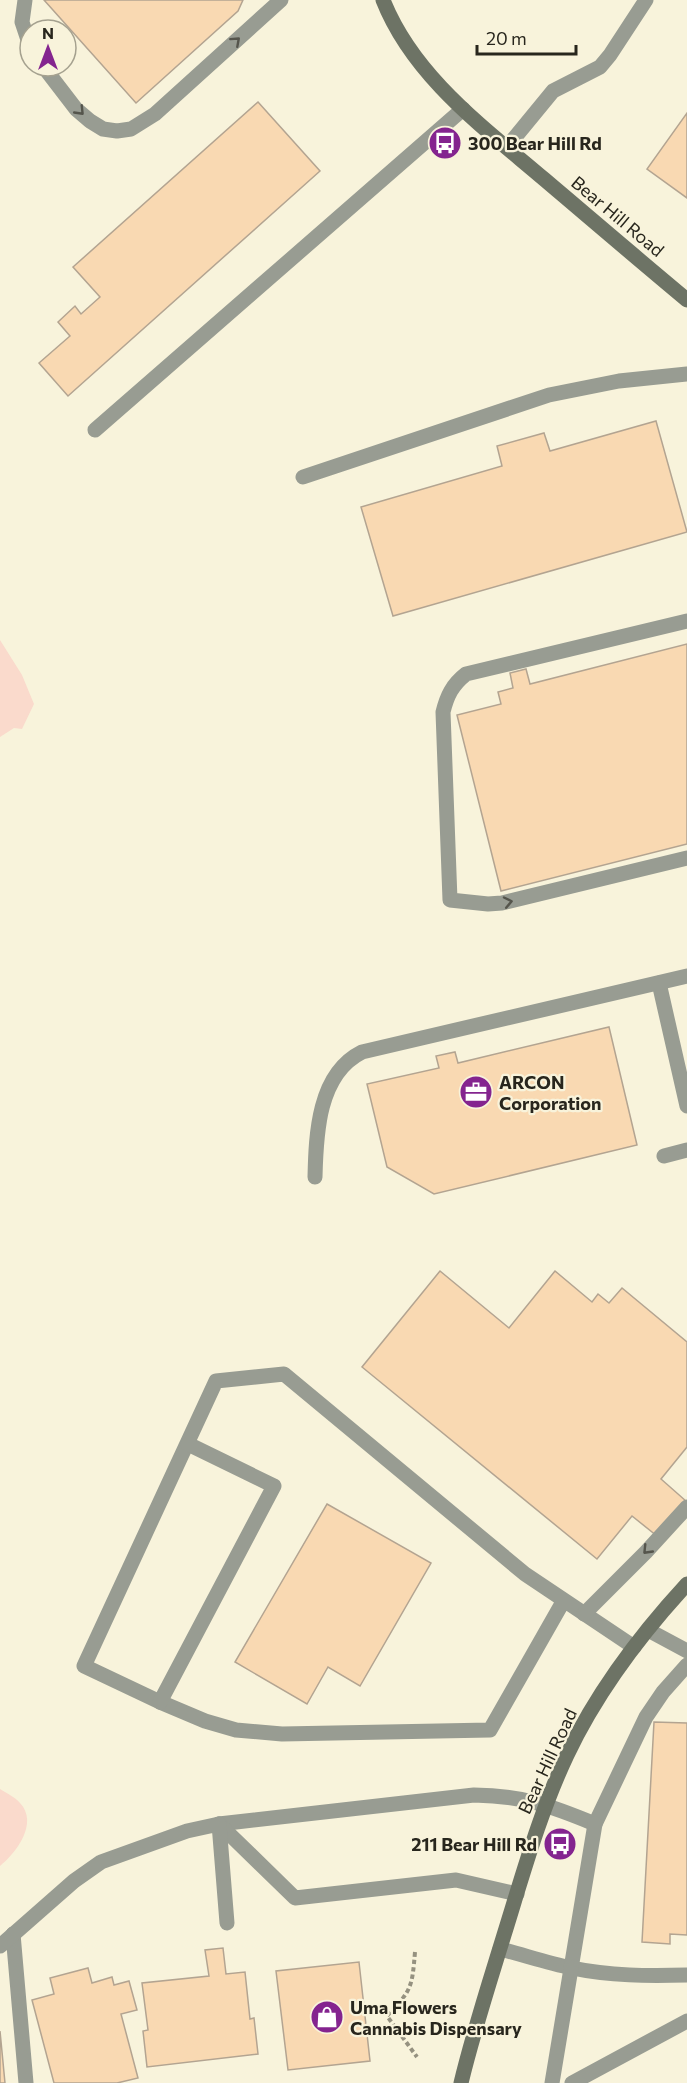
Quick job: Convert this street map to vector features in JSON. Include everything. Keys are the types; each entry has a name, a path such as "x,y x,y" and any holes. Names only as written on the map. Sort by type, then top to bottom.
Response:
{"street":[{"name":"Bear Hill Road","path":"383,0 396,29 418,61 464,109 687,300"},
{"name":"Bear Hill Road","path":"461,2083 546,1804 577,1736 634,1647 687,1584"}],"lane":[{"path":"23,18 25,0"},
{"path":"52,78 76,109 90,121 103,129 117,131 131,129 155,114 280,0"},
{"path":"507,147 554,90 600,67 646,0"},
{"path":"95,430 464,109"},
{"path":"303,477 549,395 611,382 687,374"},
{"path":"687,621 466,674 456,682 447,695 443,712 450,900 488,904 502,903 687,858"},
{"path":"315,1177 316,1146 329,1087 338,1071 351,1057 362,1052 687,976"},
{"path":"659,983 687,1106"},
{"path":"664,1156 687,1150"},
{"path":"564,1600 490,1730 282,1734 252,1732 205,1721 84,1666 216,1381 284,1374 515,1566 634,1647"},
{"path":"160,1702 274,1486 188,1444"},
{"path":"584,1614 687,1508"},
{"path":"648,1630 687,1651"},
{"path":"552,2083 595,1824 646,1717 663,1692 687,1665"},
{"path":"0,1946 74,1881 100,1862 187,1831 219,1824 465,1795 511,1796 546,1804 595,1824"},
{"path":"219,1824 295,1898 456,1880 517,1894"},
{"path":"219,1824 227,1923"},
{"path":"13,1934 26,2083"},
{"path":"500,1949 571,1968 618,1974 687,1975"},
{"path":"572,2083 687,2021"}],"path":[{"path":"415,1952 413,1981 405,1997 387,2016 417,2057"}],"shaded area":[{"path":"0,640 22,675 34,704 22,729 14,728 0,737"},
{"path":"0,1789 20,1803 27,1819 23,1837 18,1846 0,1866"}],"building":[{"path":"44,0 243,0 238,11 136,103 78,38 78,18 60,18"},
{"path":"258,102 320,171 68,396 39,363 70,336 58,322 75,306 81,314 100,297 73,267"},
{"path":"687,113 687,198 647,169"},
{"path":"656,421 687,532 393,616 361,507 502,466 497,446 544,433 550,451"},
{"path":"687,644 687,844 501,891 457,715 501,704 498,692 513,688 510,673 526,669 530,684"},
{"path":"609,1027 637,1145 434,1194 387,1167 367,1084 439,1068 436,1056 455,1052 458,1063"},
{"path":"440,1271 509,1328 555,1271 592,1302 598,1294 609,1303 622,1288 687,1342 687,1447 661,1479 686,1501 657,1536 632,1516 597,1559 362,1367"},
{"path":"327,1504 431,1563 360,1686 328,1667 307,1704 235,1662"},
{"path":"654,1722 687,1723 687,1935 670,1934 670,1944 642,1942"},
{"path":"223,1948 226,1974 245,1972 250,2019 254,2018 258,2054 147,2067 143,2031 148,2030 142,1983 209,1976 205,1950"},
{"path":"359,1962 370,2061 288,2070 276,1971"},
{"path":"88,1968 92,1983 112,1977 114,1985 129,1981 137,2010 121,2014 138,2078 117,2083 54,2083 32,2000 54,1994 50,1978"},
{"path":"0,2031 5,2083 0,2083"}],"place":[{"name":"300 Bear Hill Rd","path":"445,143"},
{"name":"ARCON Corporation","path":"476,1092"},
{"name":"211 Bear Hill Rd","path":"560,1844"},
{"name":"Uma Flowers Cannabis Dispensary","path":"327,2017"}]}
